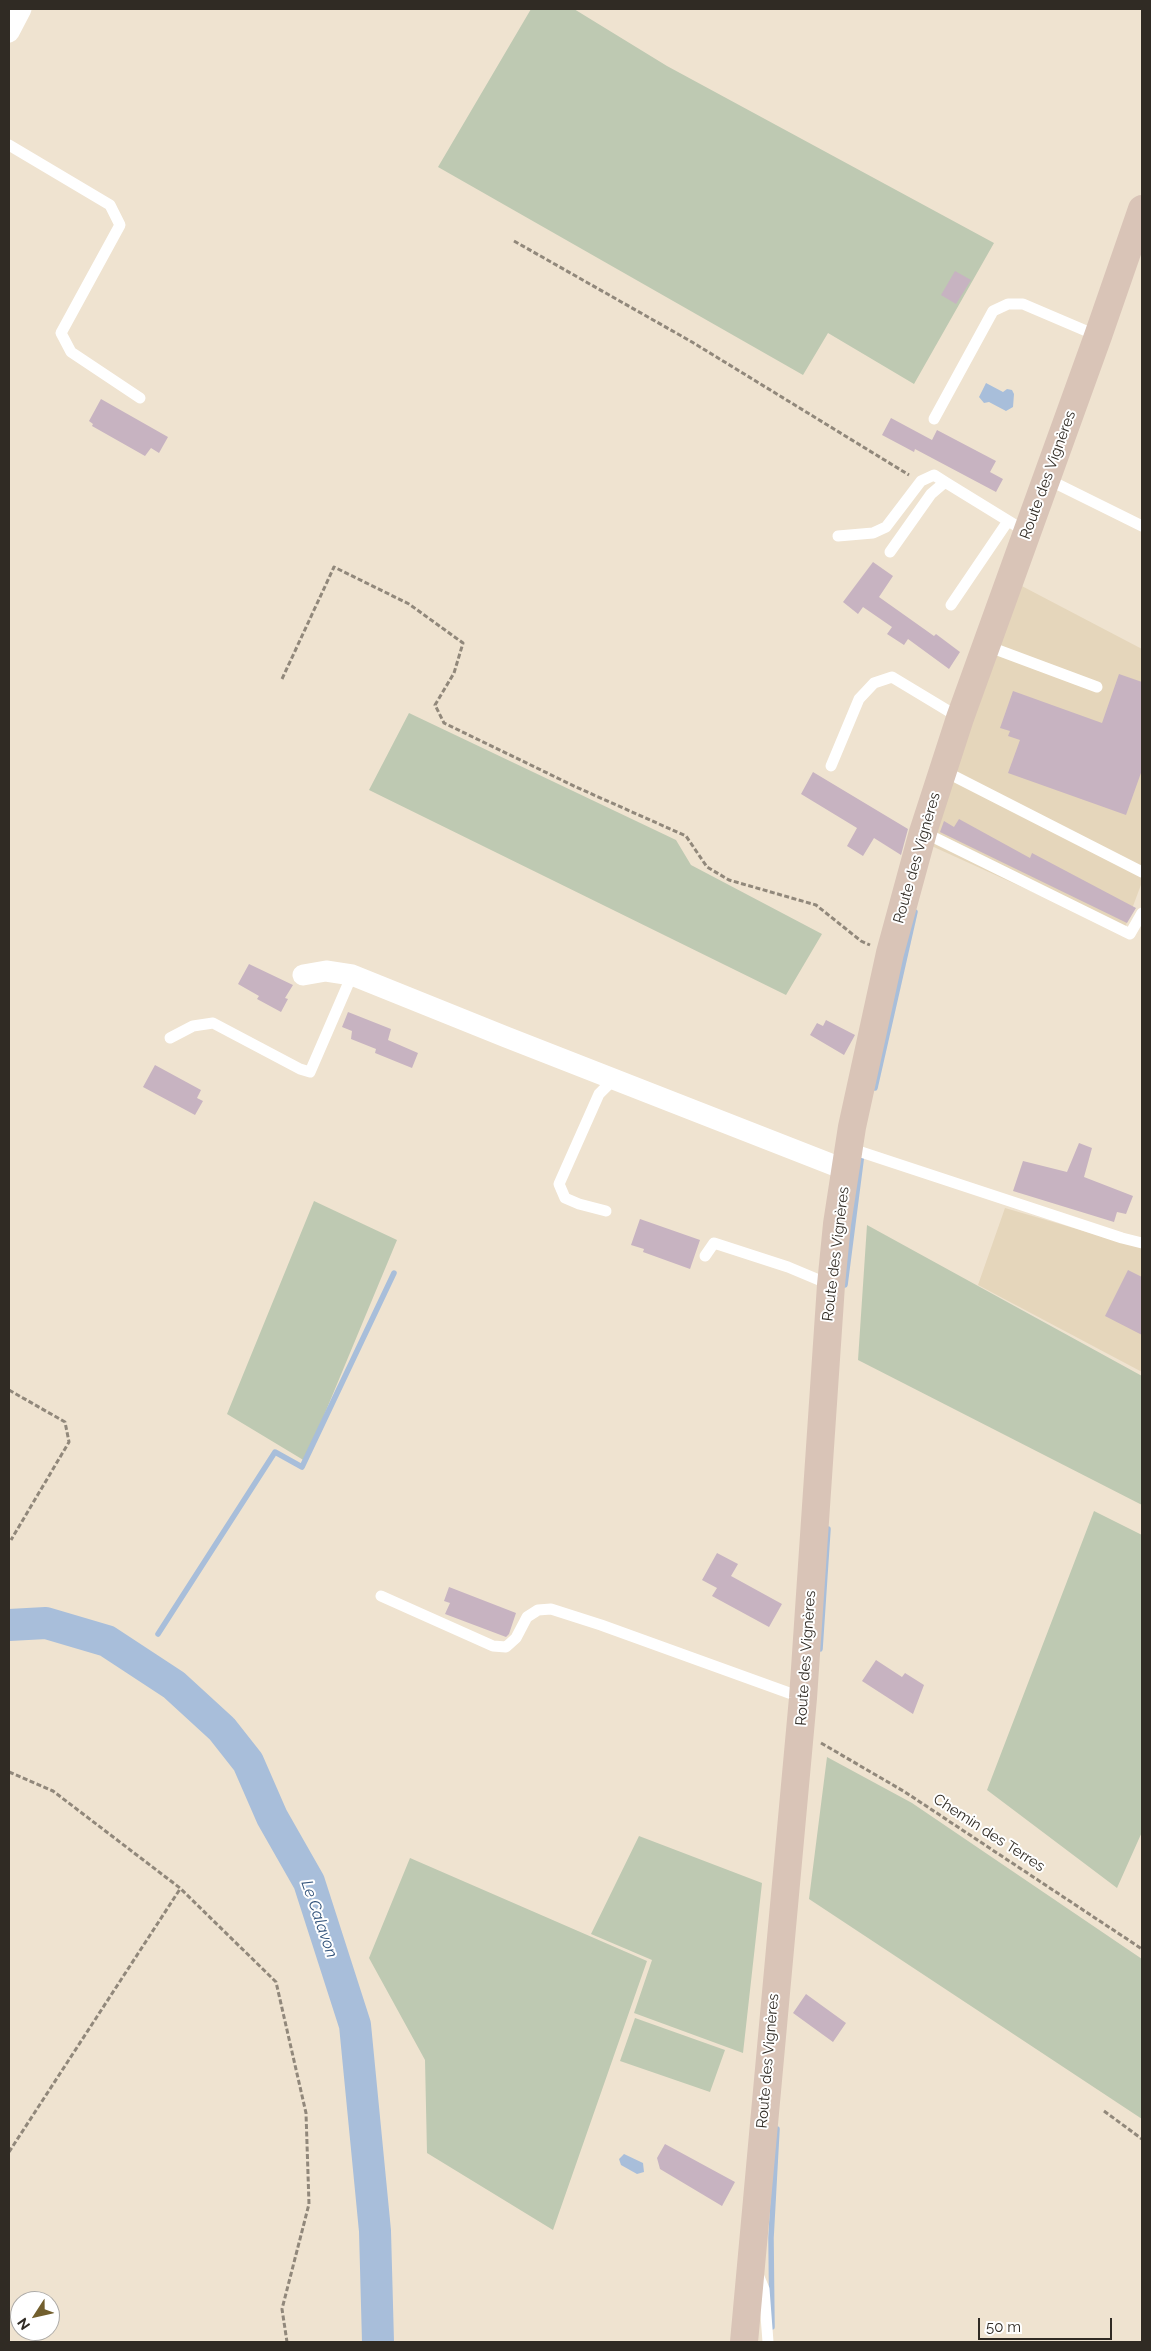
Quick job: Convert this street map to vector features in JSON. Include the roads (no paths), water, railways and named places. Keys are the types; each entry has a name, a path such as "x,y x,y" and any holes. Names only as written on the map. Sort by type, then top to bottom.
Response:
{"street":[{"path":"9,32 21,9"},
{"name":"Route des Vignères","path":"744,2342 803,1698 830,1285 847,1159 890,953 942,770 987,646 1018,527 1047,479 1142,209"},
{"path":"303,975 326,971 352,974 613,1080 847,1159"}],"lane":[{"path":"9,145 110,205 120,225 60,333 71,352 140,398"},
{"path":"934,419 993,311 1008,304 1023,304 1098,336"},
{"path":"838,536 873,533 886,527 921,480 934,475 1018,527 951,605"},
{"path":"1047,479 1142,526"},
{"path":"890,552 931,494 945,482"},
{"path":"987,646 1098,687"},
{"path":"831,766 859,699 874,683 892,677 960,718"},
{"path":"942,770 1142,872"},
{"path":"923,832 1130,934 1142,913"},
{"path":"170,1038 193,1026 214,1023 300,1069 310,1072 352,974"},
{"path":"606,1211 578,1204 565,1198 559,1184 599,1094 613,1080"},
{"path":"847,1159 1142,1243"},
{"path":"705,1256 714,1243 788,1267 830,1285"},
{"path":"381,1596 493,1646 506,1647 516,1638 527,1617 538,1610 551,1609 601,1625 803,1698"},
{"path":"751,2259 764,2288 768,2342"}],"water":[{"path":"986,383 1003,392 1007,389 1012,390 1014,394 1013,407 1006,411 989,402 984,403 979,397"},
{"path":"624,2154 643,2163 644,2172 637,2174 621,2165 619,2159"}],"waterway":[{"path":"875,1088 915,912"},
{"path":"845,1285 862,1153"},
{"path":"158,1634 275,1452 302,1467 394,1273"},
{"path":"820,1649 828,1529"},
{"name":"Le Calavon","path":"9,1625 46,1623 107,1641 174,1685 222,1729 248,1762 272,1817 309,1882 355,2025 375,2231 378,2342"},
{"path":"772,2327 771,2238 777,2129"}]}
